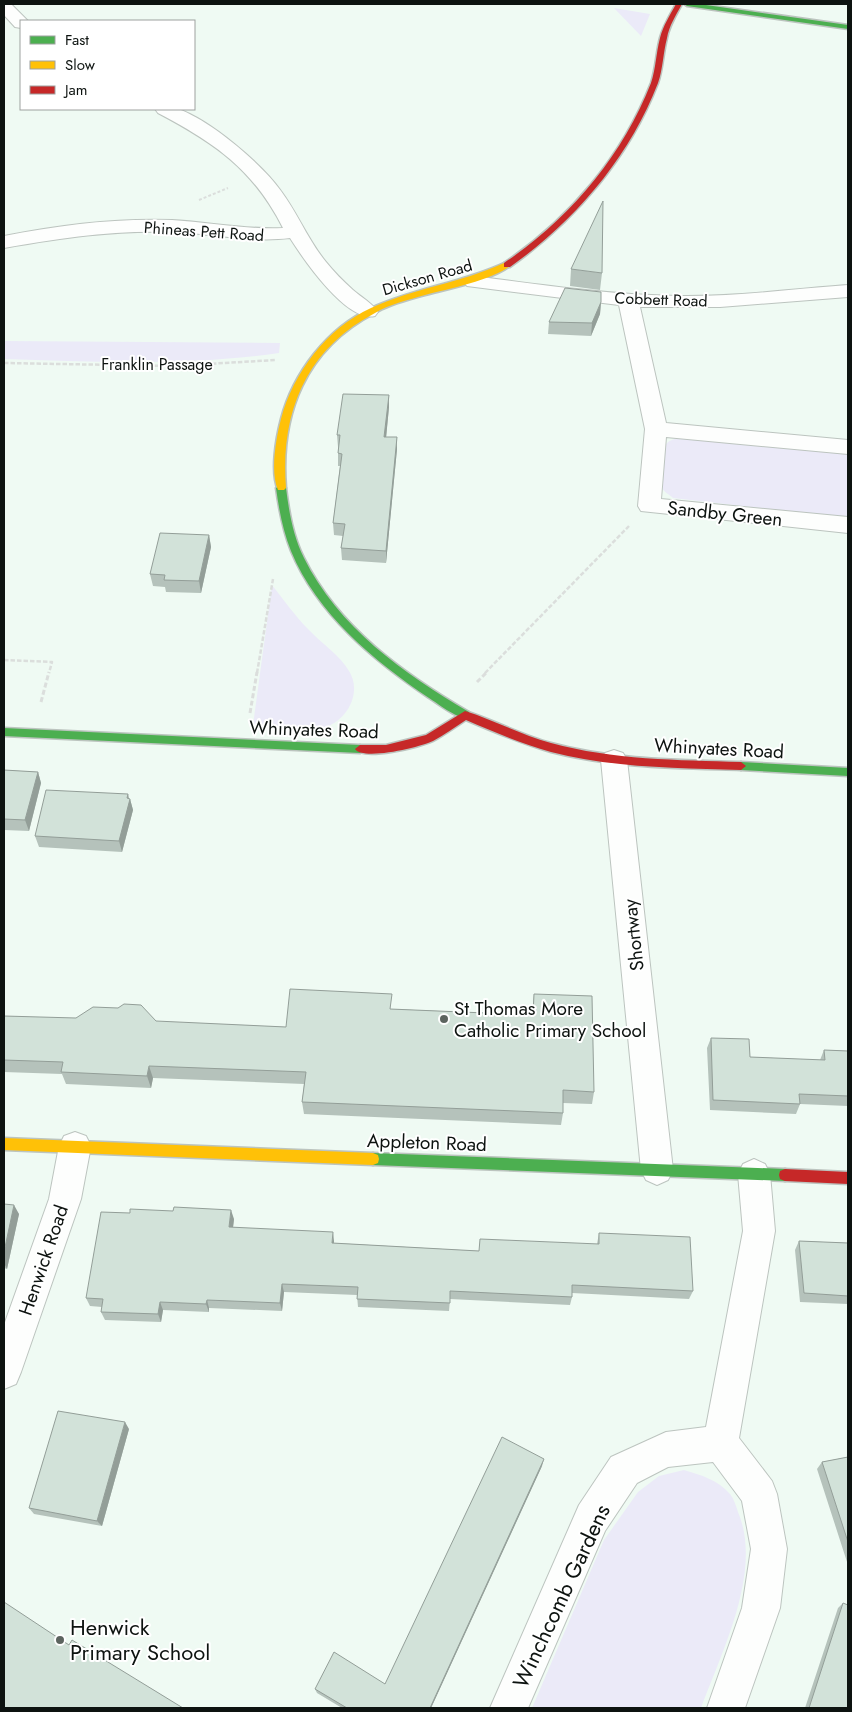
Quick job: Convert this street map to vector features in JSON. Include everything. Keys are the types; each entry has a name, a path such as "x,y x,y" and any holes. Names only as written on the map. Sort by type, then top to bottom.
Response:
{"main road":[{"name":"Dickson Road","path":"465,715 405,679 367,646 318,594 290,542 279,488 280,436 288,401 310,360 335,335 368,312 420,294 474,282 501,271 523,257 574,208 604,172 646,102 656,81 667,27 679,4"},
{"path":"687,4 848,27"},
{"name":"Whinyates Road","path":"4,732 386,749 429,738 465,715 510,734 564,751 614,760 848,772"},
{"name":"Appleton Road","path":"4,1144 848,1178"}],"street":[{"path":"5,9 20,22"},
{"path":"166,110 196,126 230,149 261,179 274,195 318,267 342,292 368,312"},
{"name":"Phineas Pett Road","path":"4,242 72,229 114,226 180,227 273,236 295,232"},
{"name":"Cobbett Road","path":"474,282 628,300 678,302 723,301 848,290"},
{"name":"Sandby Green","path":"628,300 656,429 649,506 848,525"},
{"path":"656,429 848,447"},
{"name":"Shortway","path":"614,760 657,1170"},
{"name":"Henwick Road","path":"4,1372 65,1199 75,1146"},
{"path":"726,1708 761,1608 769,1549 758,1494 721,1444 759,1231 754,1174"},
{"name":"Winchcomb Gardens","path":"509,1708 592,1518 624,1470 666,1450 721,1444"}],"path":[{"path":"180,227 186,214 204,196 261,179"},
{"name":"Franklin Passage","path":"4,363 158,366 247,363 281,359 310,360"},
{"path":"452,708 649,506"},
{"path":"244,744 273,579 301,563"},
{"path":"4,660 52,662 32,734"}],"shaded area":[{"path":"614,8 650,14 641,36"},
{"path":"4,341 280,343 279,353 245,357 211,360 107,362 4,359"},
{"path":"693,437 848,452 848,518 673,498 660,484 660,458 664,447 670,441"},
{"path":"272,585 304,625 341,660 353,680 353,697 350,706 345,714 331,725 322,728 306,729 253,725"},
{"path":"684,1470 715,1482 733,1498 744,1535 746,1559 737,1611 701,1708 532,1708 604,1540 638,1492 659,1476"}],"building":[{"path":"603,201 602,273 571,269"},
{"path":"565,288 601,292 601,302 592,323 549,322"},
{"path":"343,394 389,395 384,437 397,437 386,551 341,548 345,524 333,523 342,454 338,453 340,435 337,435"},
{"path":"160,533 209,535 199,581 164,580 165,575 150,574"},
{"path":"4,770 38,772 25,820 4,819"},
{"path":"46,790 128,794 127,798 130,799 119,841 35,836"},
{"path":"290,989 392,994 390,1009 533,1015 534,994 592,996 594,1092 563,1090 563,1113 302,1102 306,1072 149,1066 147,1076 61,1072 63,1062 4,1060 4,1016 76,1018 93,1007 118,1008 124,1004 141,1005 156,1021 286,1027"},
{"path":"711,1038 749,1039 750,1057 825,1060 824,1050 848,1051 848,1096 799,1094 800,1104 713,1100"},
{"path":"4,1204 14,1205 4,1252"},
{"path":"174,1207 231,1210 229,1227 333,1232 332,1243 479,1251 480,1239 599,1244 599,1233 690,1237 693,1291 572,1285 572,1297 450,1291 450,1303 357,1299 358,1287 282,1284 280,1303 207,1300 206,1304 160,1302 158,1314 101,1312 103,1299 86,1298 101,1212 130,1213 130,1209 173,1211"},
{"path":"799,1241 848,1243 848,1296 804,1293"},
{"path":"58,1411 125,1422 97,1521 29,1508"},
{"path":"502,1437 544,1459 430,1708 347,1708 315,1689 334,1652 385,1684"},
{"path":"848,1457 848,1542 822,1462"},
{"name":"Henwick Primary School","path":"4,1602 69,1645 72,1640 183,1708 4,1708"},
{"path":"843,1603 848,1605 848,1708 809,1708"}],"traffic: fast":[{"path":"687,4 848,27"},
{"path":"281,488 287,524 295,550 313,583 330,607 370,648 393,667 465,715"},
{"path":"4,732 360,749"},
{"path":"741,766 848,772"},
{"path":"373,1159 785,1175"}],"traffic: slow":[{"path":"281,488 279,462 282,435 288,409 298,384 312,361 330,341 350,324 373,310 406,298 474,279 507,265"},
{"path":"4,1144 373,1159"}],"traffic: jam":[{"path":"507,265 531,249 553,230 594,186 612,161 628,136 654,84 659,67 664,34 679,4"},
{"path":"360,749 386,749 429,738 465,715 527,740 587,755 653,763 741,766"},
{"path":"785,1175 848,1178"}],"place":[{"name":"St Thomas More Catholic Primary School","path":"444,1019"},
{"name":"Henwick Primary School","path":"60,1640"}]}
